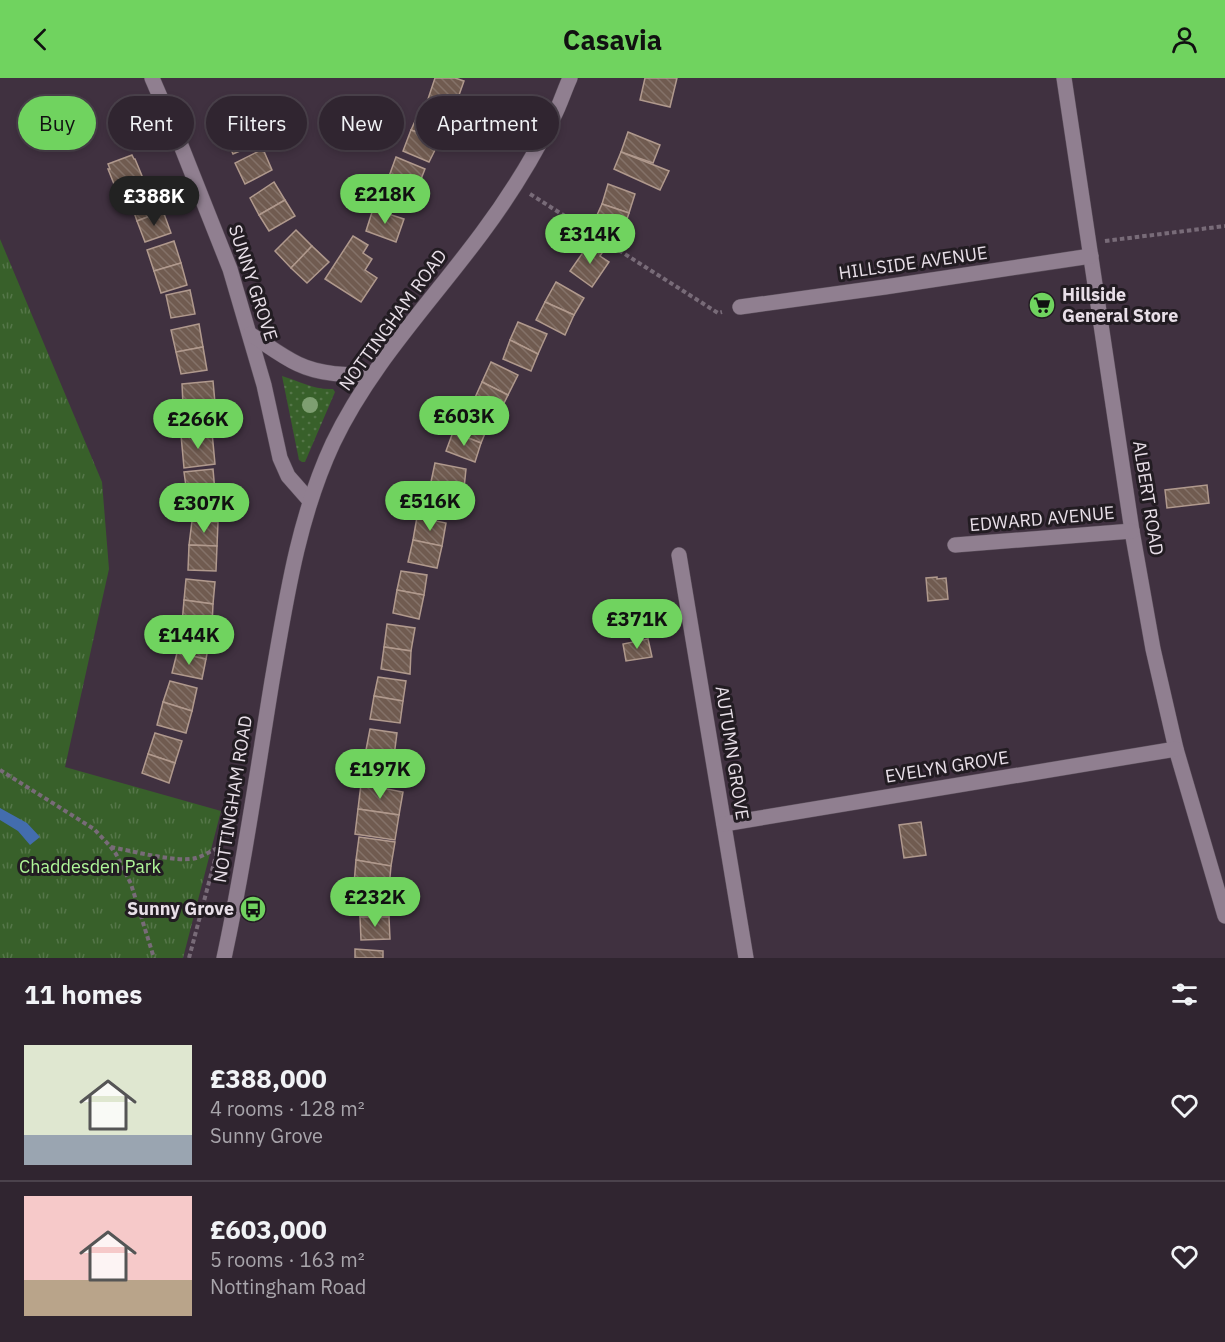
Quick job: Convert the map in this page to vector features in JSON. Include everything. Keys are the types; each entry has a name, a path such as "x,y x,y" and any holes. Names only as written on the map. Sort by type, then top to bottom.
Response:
{"street":[{"name":"SUNNY GROVE","path":"152,78 230,269 264,385 280,458 288,476 310,501"},
{"name":"NOTTINGHAM ROAD","path":"224,958 243,861 285,604 296,550 310,501 334,442 372,375 483,232 532,158 554,116 570,78"},
{"name":"ALBERT ROAD","path":"1064,78 1132,531 1153,649 1176,748 1225,916"},
{"name":"HILLSIDE AVENUE","path":"740,307 896,285 1090,249"},
{"path":"250,334 290,360 307,368 335,374 372,375"},
{"name":"EDWARD AVENUE","path":"955,545 1132,531"},
{"name":"AUTUMN GROVE","path":"680,555 746,958"},
{"name":"EVELYN GROVE","path":"724,824 1176,748"}],"path":[{"path":"514,184 718,313 740,307"},
{"path":"1090,249 1225,226"},
{"path":"0,770 94,830 110,846 130,884 154,958"},
{"path":"110,846 188,859 196,858 218,848 189,958"}],"green space":[{"name":"Chaddesden Park","path":"0,239 102,482 109,569 65,767 221,811 183,958 0,958"},
{"path":"282,376 313,387 333,389 335,392 305,462 299,460"}],"water":[{"path":"0,808 27,823 40,837 30,845 18,831 0,820"}],"building":[{"path":"435,78 455,78 464,81 459,96 429,96"},
{"path":"645,78 677,78 670,107 640,100"},
{"path":"416,119 416,132 411,130"},
{"path":"411,130 416,132 416,150 435,150 429,162 403,151"},
{"path":"628,132 660,145 653,163 621,152"},
{"path":"263,150 272,170 245,184 235,163"},
{"path":"621,152 669,171 660,190 614,169"},
{"path":"132,155 145,183 118,194 108,164"},
{"path":"396,157 425,169 417,189 388,179"},
{"path":"388,179 417,189 408,209 381,197"},
{"path":"274,182 285,200 259,215 250,198"},
{"path":"608,184 635,194 629,213 602,204"},
{"path":"156,192 163,211 137,221 130,201"},
{"path":"285,200 295,216 269,231 259,215"},
{"path":"602,204 629,213 622,234 593,224"},
{"path":"373,209 404,219 396,242 366,231"},
{"path":"163,211 171,233 145,242 137,221"},
{"path":"296,230 312,246 291,268 275,251"},
{"path":"353,236 368,245 363,253 372,259 365,270 377,278 361,302 325,279"},
{"path":"174,241 181,263 154,271 147,250"},
{"path":"591,241 604,250 600,256 609,262 592,287 570,271"},
{"path":"312,246 329,262 307,283 291,268"},
{"path":"181,263 187,285 161,293 154,271"},
{"path":"556,282 584,298 574,315 545,302"},
{"path":"190,290 195,314 171,318 166,295"},
{"path":"545,302 574,315 565,335 536,320"},
{"path":"518,322 547,334 538,354 510,340"},
{"path":"199,324 203,347 176,352 171,330"},
{"path":"510,340 538,354 531,371 503,359"},
{"path":"203,347 207,370 181,374 176,352"},
{"path":"491,362 518,375 508,395 482,382"},
{"path":"213,381 215,403 183,405 182,384"},
{"path":"482,382 508,395 499,413 473,402"},
{"path":"215,403 217,427 185,430 183,405"},
{"path":"461,411 489,424 481,443 453,432"},
{"path":"212,432 215,464 184,468 181,435"},
{"path":"453,432 481,443 475,462 446,451"},
{"path":"435,463 466,469 464,488 431,482"},
{"path":"213,469 215,492 187,494 184,472"},
{"path":"431,482 464,488 460,509 426,503"},
{"path":"1207,485 1209,503 1167,508 1165,490"},
{"path":"215,492 218,514 189,516 187,494"},
{"path":"417,517 446,523 442,546 413,540"},
{"path":"192,521 218,522 217,546 189,545"},
{"path":"413,540 442,546 437,568 408,562"},
{"path":"189,545 217,546 216,571 188,570"},
{"path":"401,571 427,575 424,595 397,590"},
{"path":"937,577 937,579 946,578 948,599 928,601 926,578"},
{"path":"186,579 215,582 213,604 184,600"},
{"path":"397,590 424,595 419,619 393,613"},
{"path":"184,600 213,604 212,627 182,623"},
{"path":"387,624 415,628 411,651 384,647"},
{"path":"181,632 210,638 206,659 177,653"},
{"path":"648,639 652,657 626,661 623,644"},
{"path":"384,647 411,651 410,674 381,669"},
{"path":"177,653 206,659 202,679 172,673"},
{"path":"378,677 406,681 403,701 374,696"},
{"path":"170,681 197,688 192,711 163,702"},
{"path":"374,696 403,701 400,723 370,719"},
{"path":"163,702 192,711 186,733 157,725"},
{"path":"370,729 397,733 394,756 366,750"},
{"path":"155,733 182,741 175,763 148,754"},
{"path":"366,750 394,756 391,778 362,774"},
{"path":"148,754 175,763 169,783 142,773"},
{"path":"361,784 403,792 399,815 358,809"},
{"path":"358,809 399,815 395,840 355,834"},
{"path":"921,822 926,855 904,858 899,825"},
{"path":"359,837 395,842 391,866 356,860"},
{"path":"356,860 391,866 389,888 354,884"},
{"path":"359,896 388,896 389,917 360,917"},
{"path":"360,917 389,917 390,939 361,940"},
{"path":"355,949 383,951 383,958 355,958"}],"place":[{"name":"Hillside General Store","path":"1042,305"},
{"name":"Sunny Grove","path":"253,909"}]}
